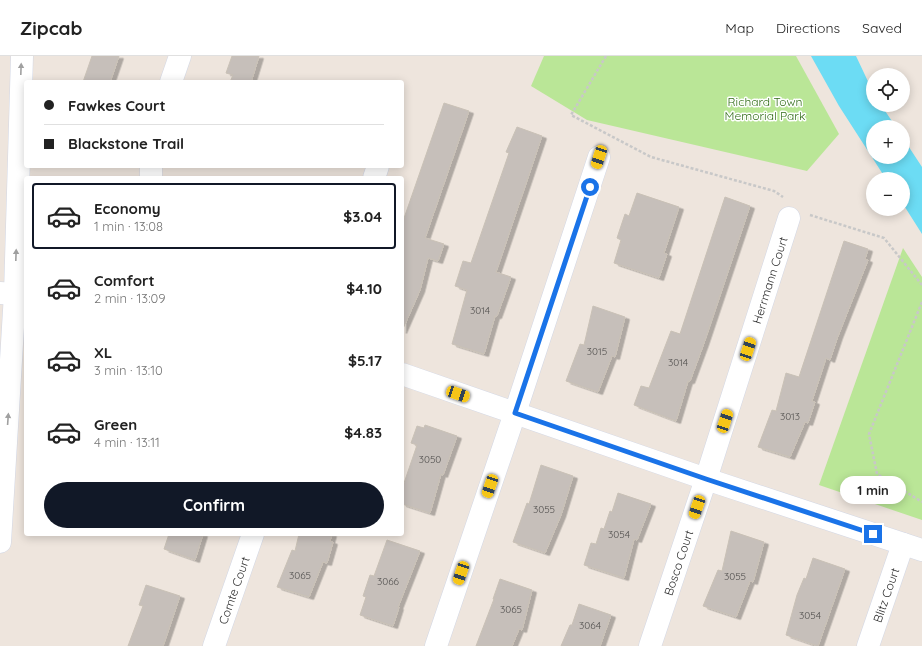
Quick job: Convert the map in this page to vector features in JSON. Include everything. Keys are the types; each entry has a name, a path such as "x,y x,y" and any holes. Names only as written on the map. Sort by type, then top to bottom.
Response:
{"street":[{"path":"0,542 14,294 22,56"},
{"path":"172,80 180,56"},
{"path":"436,646 515,413 599,157"},
{"name":"Herrmann Court","path":"706,479 794,210"},
{"path":"404,375 706,479 913,547"},
{"name":"Bosco Court","path":"650,646 706,479"},
{"name":"Comte Court","path":"214,646 253,536"},
{"name":"Blitz Court","path":"868,646 913,547"}],"path":[{"path":"606,56 571,115 651,157 774,190 794,210 884,238 922,285"},
{"path":"922,302 869,434 877,474 922,502"}],"green space":[{"name":"Richard Town Memorial Park","path":"544,56 796,56 839,134 807,171 587,120 531,86"},
{"path":"903,248 922,277 922,520 819,485"}],"water":[{"path":"811,56 856,56 866,77 866,112 886,112 891,120 866,120 866,148 839,106"},
{"path":"910,149 922,167 922,234 910,215 910,172 881,172 876,164 910,164"}],"building":[{"path":"92,56 119,56 111,80 84,80"},
{"path":"232,56 259,56 252,80 231,80 233,75 226,73"},
{"path":"444,103 469,111 425,238 444,244 438,261 428,258 420,290 404,326 404,218"},
{"path":"517,127 542,136 496,272 511,277 497,316 495,316 484,354 452,344 467,290 455,286 463,261 471,263 509,153 506,152"},
{"path":"637,193 679,207 664,253 667,254 659,278 614,263 621,240 617,238 625,214 629,216"},
{"path":"725,197 750,206 704,343 690,381 688,381 676,421 634,405 641,386 649,388 671,331 680,334"},
{"path":"844,241 868,249 865,259 868,260 830,360 826,358 812,401 815,402 808,423 805,422 790,457 758,447 772,410 776,411 786,373 799,377"},
{"path":"593,306 625,317 615,357 612,356 598,392 566,381 580,344 584,345"},
{"path":"425,425 457,436 443,475 441,474 430,513 404,505 404,483 417,445 411,443 417,426 424,428"},
{"path":"541,465 573,476 561,515 545,553 513,542 527,503 529,504"},
{"path":"618,493 651,504 637,540 634,539 624,578 584,565 591,543 596,544 601,528 604,529 610,511 612,512"},
{"path":"731,531 764,542 753,582 750,581 736,617 703,606 718,570 722,571"},
{"path":"168,536 202,536 195,560 164,549"},
{"path":"299,536 331,536 330,541 333,542 327,563 323,562 309,597 277,587 292,550 295,551"},
{"path":"387,540 420,551 398,607 393,626 360,615 366,597 363,596 370,575 374,576"},
{"path":"813,558 845,569 818,646 786,635 797,595 804,578 806,579"},
{"path":"500,579 532,590 522,630 519,629 512,646 476,646 494,599"},
{"path":"146,585 180,596 163,646 128,646 143,606 139,605"},
{"path":"579,604 611,615 600,646 561,646 570,625 572,625"}],"route":[{"path":"590,187 515,413 706,479 873,534"}]}
